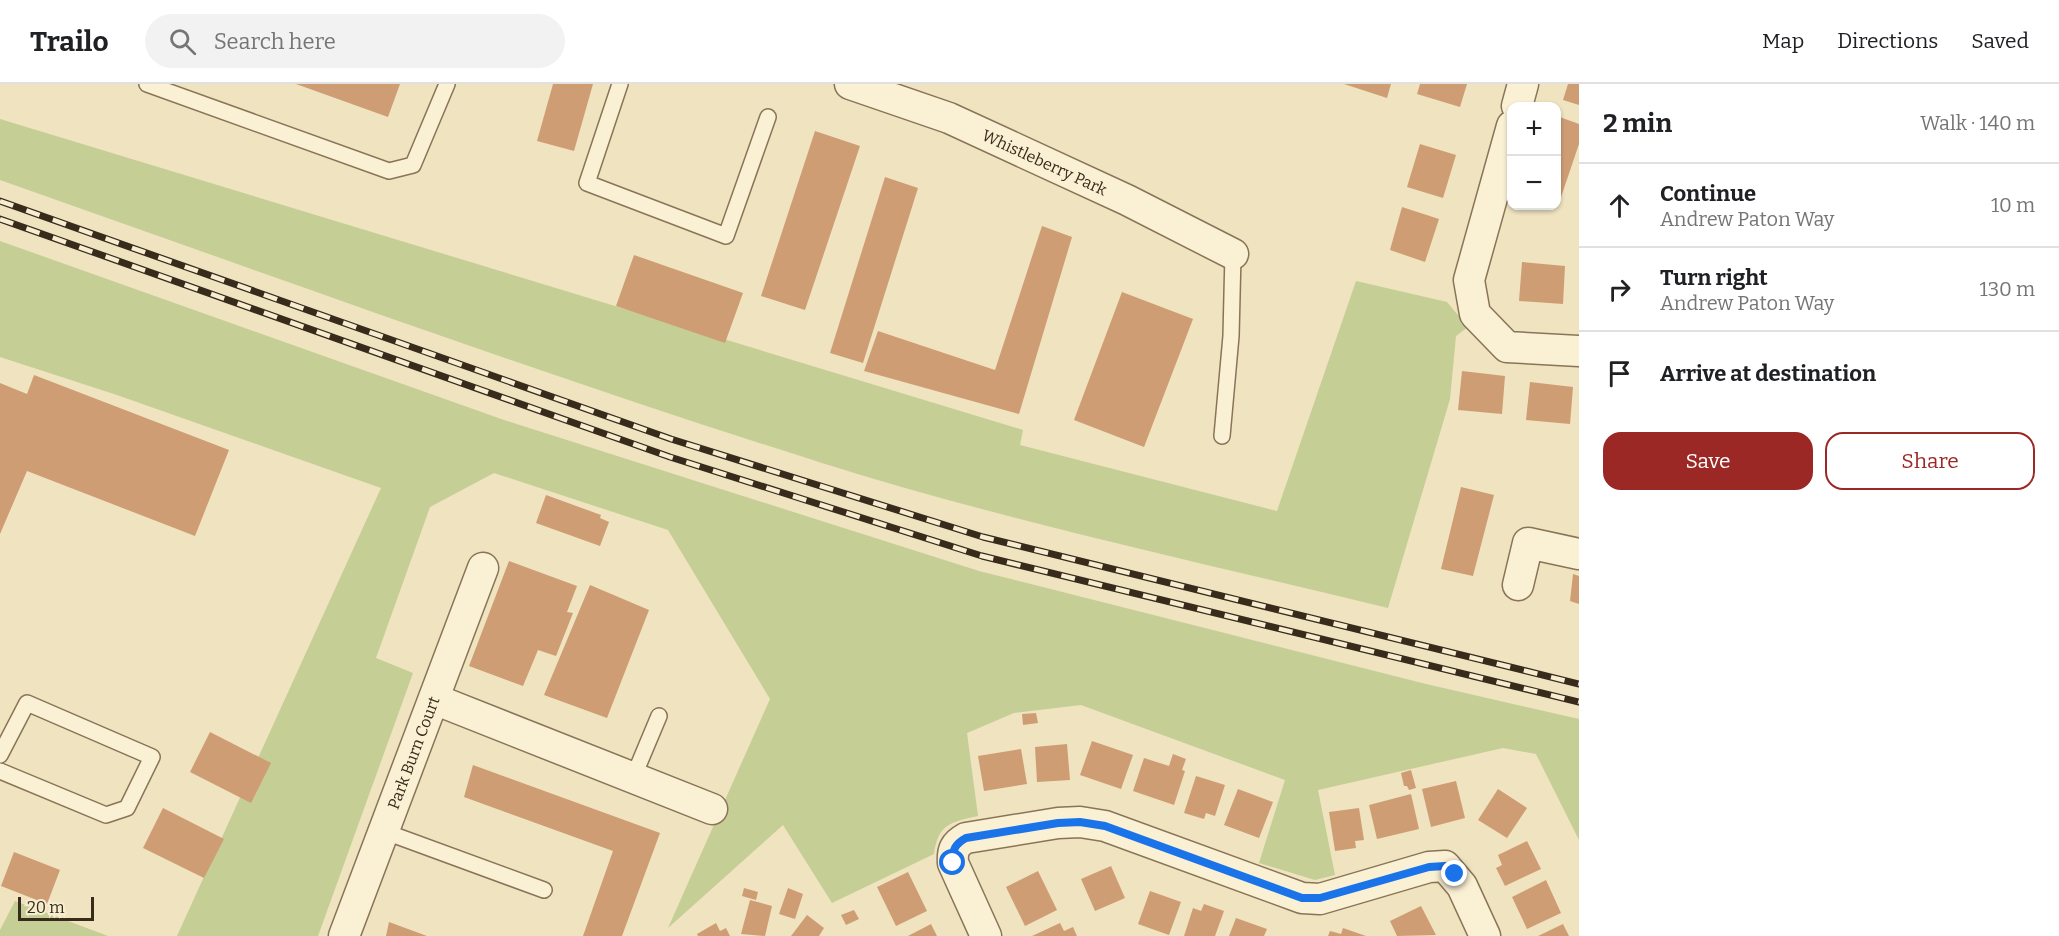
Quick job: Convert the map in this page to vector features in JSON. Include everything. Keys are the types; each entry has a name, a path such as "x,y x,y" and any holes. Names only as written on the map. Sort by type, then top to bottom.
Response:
{"street":[{"name":"Whistleberry Park","path":"850,84 949,118 1127,200 1233,254"},
{"path":"1518,102 1523,84"},
{"path":"1507,144 1469,280 1474,314 1507,347 1579,351"},
{"path":"1518,585 1528,543 1579,554"},
{"name":"Park Burn Court","path":"344,936 483,568"},
{"path":"434,699 712,809"},
{"path":"986,936 953,863 952,852 958,843 966,838 1080,822 1105,826 1302,898 1320,898 1429,867 1445,866 1462,886 1485,936"}],"lane":[{"path":"147,84 389,171 413,165 447,84"},
{"path":"620,84 587,183 726,236 768,117"},
{"path":"1222,436 1231,336 1233,254"},
{"path":"0,755 27,703 152,757 127,808 106,815 0,771"},
{"path":"633,778 659,716"},
{"path":"383,831 544,890"}],"green space":[{"path":"0,119 1023,430 1020,445 1277,511 1356,281 1447,302 1468,327 1456,336 1450,399 1388,608 1104,540 892,484 616,396 307,289 0,180"},
{"path":"0,241 504,420 979,571 1426,684 1579,719 1579,840 1536,754 1503,748 1318,790 1335,875 1315,880 1259,863 1285,780 1081,705 1014,713 967,733 978,816 954,822 943,830 934,854 832,903 783,825 668,928 770,699 668,530 494,473 430,507 376,658 413,673 318,936 177,936 381,488 117,395 0,357"},
{"path":"15,901 108,936 0,936 0,930"}],"building":[{"path":"296,84 400,84 388,117"},
{"path":"553,84 593,84 574,151 537,141"},
{"path":"1344,84 1391,84 1387,98"},
{"path":"1420,84 1467,84 1460,107 1417,94"},
{"path":"1568,84 1579,84 1579,105 1563,100"},
{"path":"1561,117 1579,124 1579,144 1561,197"},
{"path":"815,131 860,146 805,310 761,296"},
{"path":"1420,144 1456,155 1443,198 1407,187"},
{"path":"885,177 918,188 863,363 830,353"},
{"path":"1402,207 1439,219 1425,262 1390,250"},
{"path":"1042,226 1072,237 1019,414 864,371 878,331 995,370"},
{"path":"634,255 743,293 725,343 616,306"},
{"path":"1522,262 1565,266 1563,304 1519,301"},
{"path":"1122,292 1193,319 1144,447 1074,420"},
{"path":"1462,371 1505,376 1502,414 1458,410"},
{"path":"34,375 229,450 195,536 27,471 0,534 0,383 27,394"},
{"path":"1530,382 1573,387 1570,424 1526,420"},
{"path":"1461,487 1494,495 1473,576 1441,569"},
{"path":"546,495 601,515 600,518 609,522 600,546 536,523"},
{"path":"509,561 577,586 567,612 573,613 556,656 538,650 523,686 469,666"},
{"path":"1573,574 1579,576 1579,604 1570,601"},
{"path":"590,585 649,610 607,718 544,695"},
{"path":"1036,713 1038,723 1023,725 1022,714"},
{"path":"210,732 271,763 251,803 190,772"},
{"path":"1092,741 1133,755 1121,789 1080,775"},
{"path":"1067,744 1070,780 1037,782 1035,747"},
{"path":"1021,749 1027,784 984,791 978,756"},
{"path":"1173,754 1186,759 1182,770 1185,771 1174,805 1133,791 1144,758 1169,766"},
{"path":"473,765 660,833 622,936 583,936 613,851 464,797"},
{"path":"1411,770 1416,788 1409,790 1407,786 1404,786 1401,773"},
{"path":"1196,776 1225,785 1215,816 1206,813 1204,819 1184,813"},
{"path":"1456,781 1465,818 1431,827 1422,789"},
{"path":"1238,789 1273,802 1259,838 1224,825"},
{"path":"1498,789 1527,808 1507,838 1478,820"},
{"path":"1411,794 1419,829 1377,839 1369,805"},
{"path":"163,808 224,839 204,878 143,848"},
{"path":"1359,808 1364,840 1355,841 1356,848 1335,851 1329,812"},
{"path":"1527,841 1541,869 1505,886 1496,868 1502,865 1498,855"},
{"path":"14,852 60,870 47,904 1,886"},
{"path":"1111,866 1125,898 1095,911 1081,879"},
{"path":"1038,871 1057,910 1025,926 1006,887"},
{"path":"908,872 927,911 896,926 877,887"},
{"path":"1546,880 1561,913 1527,929 1512,897"},
{"path":"744,888 758,892 756,900 742,896"},
{"path":"788,888 803,894 795,919 779,914"},
{"path":"1150,891 1181,902 1169,935 1138,924"},
{"path":"750,900 772,906 765,936 741,934"},
{"path":"1204,904 1224,911 1215,936 1184,936 1193,908 1201,911"},
{"path":"1421,906 1436,935 1397,936 1390,921"},
{"path":"854,910 859,919 846,925 841,915"},
{"path":"807,915 824,928 819,936 791,936"},
{"path":"1236,918 1267,929 1264,936 1229,936"},
{"path":"389,922 427,936 386,936"},
{"path":"716,923 720,931 726,928 730,936 698,936 697,934"},
{"path":"1060,923 1064,931 1073,927 1077,936 1032,936"},
{"path":"931,924 937,936 908,936"},
{"path":"1563,924 1569,936 1538,936"},
{"path":"1343,928 1366,936 1328,936 1330,931 1341,934"}],"railway":[{"path":"0,201 671,439 983,537 1579,684"},
{"path":"0,219 670,457 982,556 1579,702"}],"route":[{"path":"953,863 952,852 958,843 966,838 1058,823 1080,822 1105,826 1302,898 1320,898 1429,867 1445,866 1455,874"}]}
